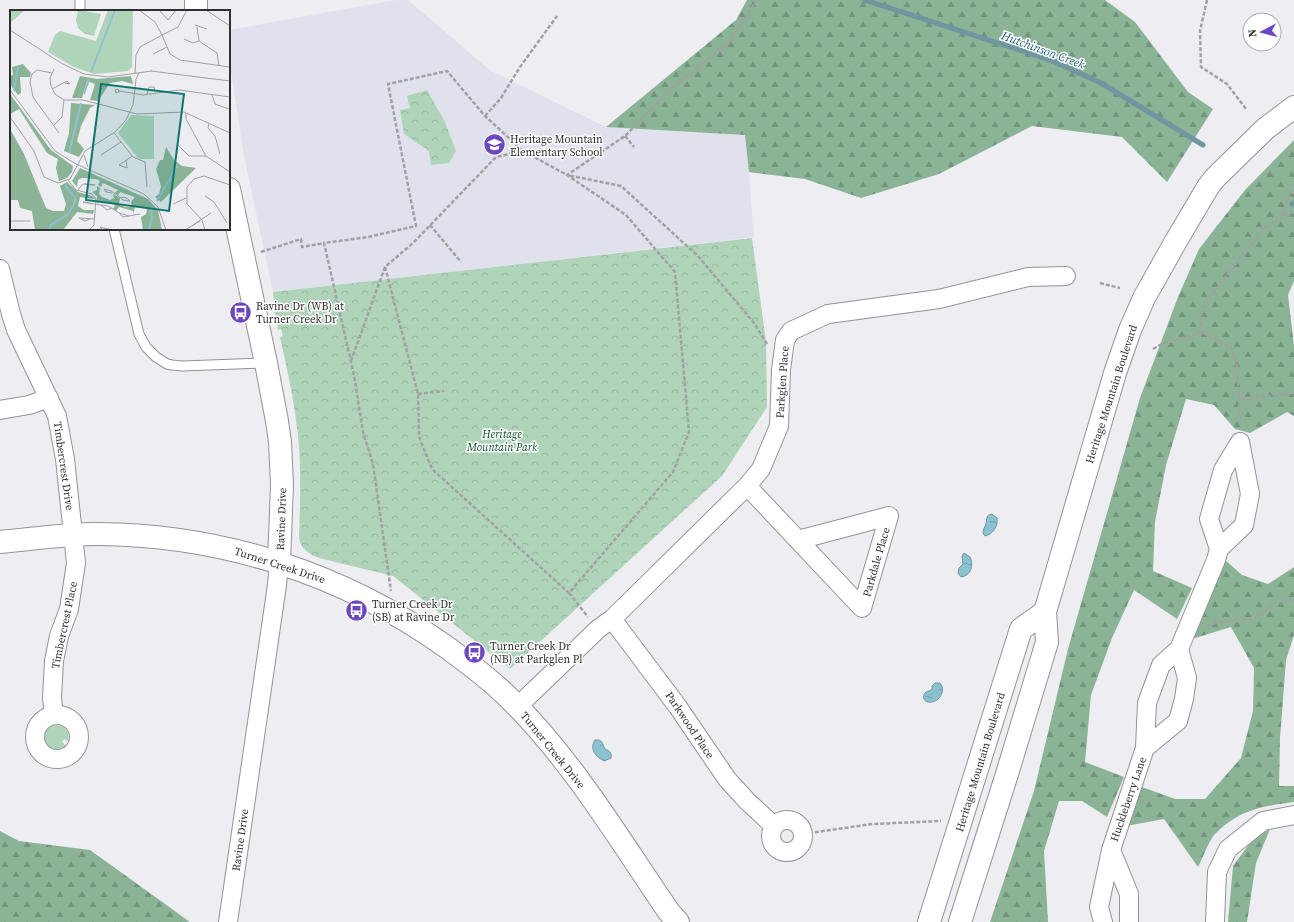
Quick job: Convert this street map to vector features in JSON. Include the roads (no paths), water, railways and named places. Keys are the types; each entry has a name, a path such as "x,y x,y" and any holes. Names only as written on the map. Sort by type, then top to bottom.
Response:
{"street":[{"name":"Heritage Mountain Boulevard","path":"960,922 1008,774 1047,642 1045,612 1115,372 1130,330 1144,298 1208,187 1215,178 1265,129 1294,107"},
{"name":"Ravine Drive","path":"228,922 277,585 282,506 281,463 277,421 230,194"},
{"name":"Timbercrest Drive","path":"0,268 5,316 23,345 57,416 74,535"},
{"name":"Parkglen Place","path":"517,707 598,629 612,618 747,486 761,469 779,426 781,370 785,340 791,331 828,314 939,298 1028,277 1066,276"},
{"path":"0,410 28,405 49,398"},
{"name":"Huckleberry Lane","path":"1103,922 1099,908 1112,844 1145,748 1147,703 1160,666 1182,642 1216,560 1219,549 1244,525 1250,494 1240,442 1223,470 1209,519 1219,549"},
{"name":"Parkdale Place","path":"747,486 862,608 889,516 798,540"},
{"name":"Turner Creek Drive","path":"0,542 74,535 122,535 169,539 236,551 298,569 342,586 395,613 431,636 464,660 497,687 517,707 559,754 579,780 678,922"},
{"name":"Timbercrest Place","path":"54,715 52,698 54,660 59,636 69,609 74,585 76,563 74,535"},
{"name":"Heritage Mountain Boulevard","path":"929,922 1021,629 1045,612"},
{"name":"Parkwood Place","path":"612,618 678,707 724,774 748,801 774,826"},
{"name":"Huckleberry Lane","path":"1145,748 1178,721 1184,699 1187,678 1182,642"},
{"path":"1215,922 1217,872 1228,849 1263,822 1294,815"},
{"path":"789,819 798,824 802,828 803,834 801,844 798,848 793,851 783,852 778,850 771,841 771,830 774,826 778,822 789,819"},
{"name":"Huckleberry Lane","path":"1111,850 1129,894 1129,922"}],"lane":[{"path":"114,230 140,334 146,347 156,357 167,364 183,366 266,363"}],"water":[{"path":"992,514 997,518 997,524 993,532 985,536 983,532 987,517"},
{"path":"964,553 970,557 972,567 967,575 961,577 958,573 959,568 963,564 962,556"},
{"path":"935,683 940,683 942,686 942,693 935,701 928,702 924,699 924,695 932,689 932,686"},
{"path":"595,740 601,741 605,749 610,752 611,758 604,761 596,755 593,750 593,743"}],"waterway":[{"name":"Hutchinson Creek","path":"865,0 1050,60 1101,83 1203,145"}],"place":[{"name":"Heritage Mountain Elementary School","path":"494,145"},
{"name":"Ravine Dr (WB) at Turner Creek Dr","path":"241,312"},
{"name":"Turner Creek Dr (SB) at Ravine Dr","path":"356,610"},
{"name":"Turner Creek Dr (NB) at Parkglen Pl","path":"475,652"}],"park label":[{"name":"Heritage Mountain Park","path":"502,440"}]}
